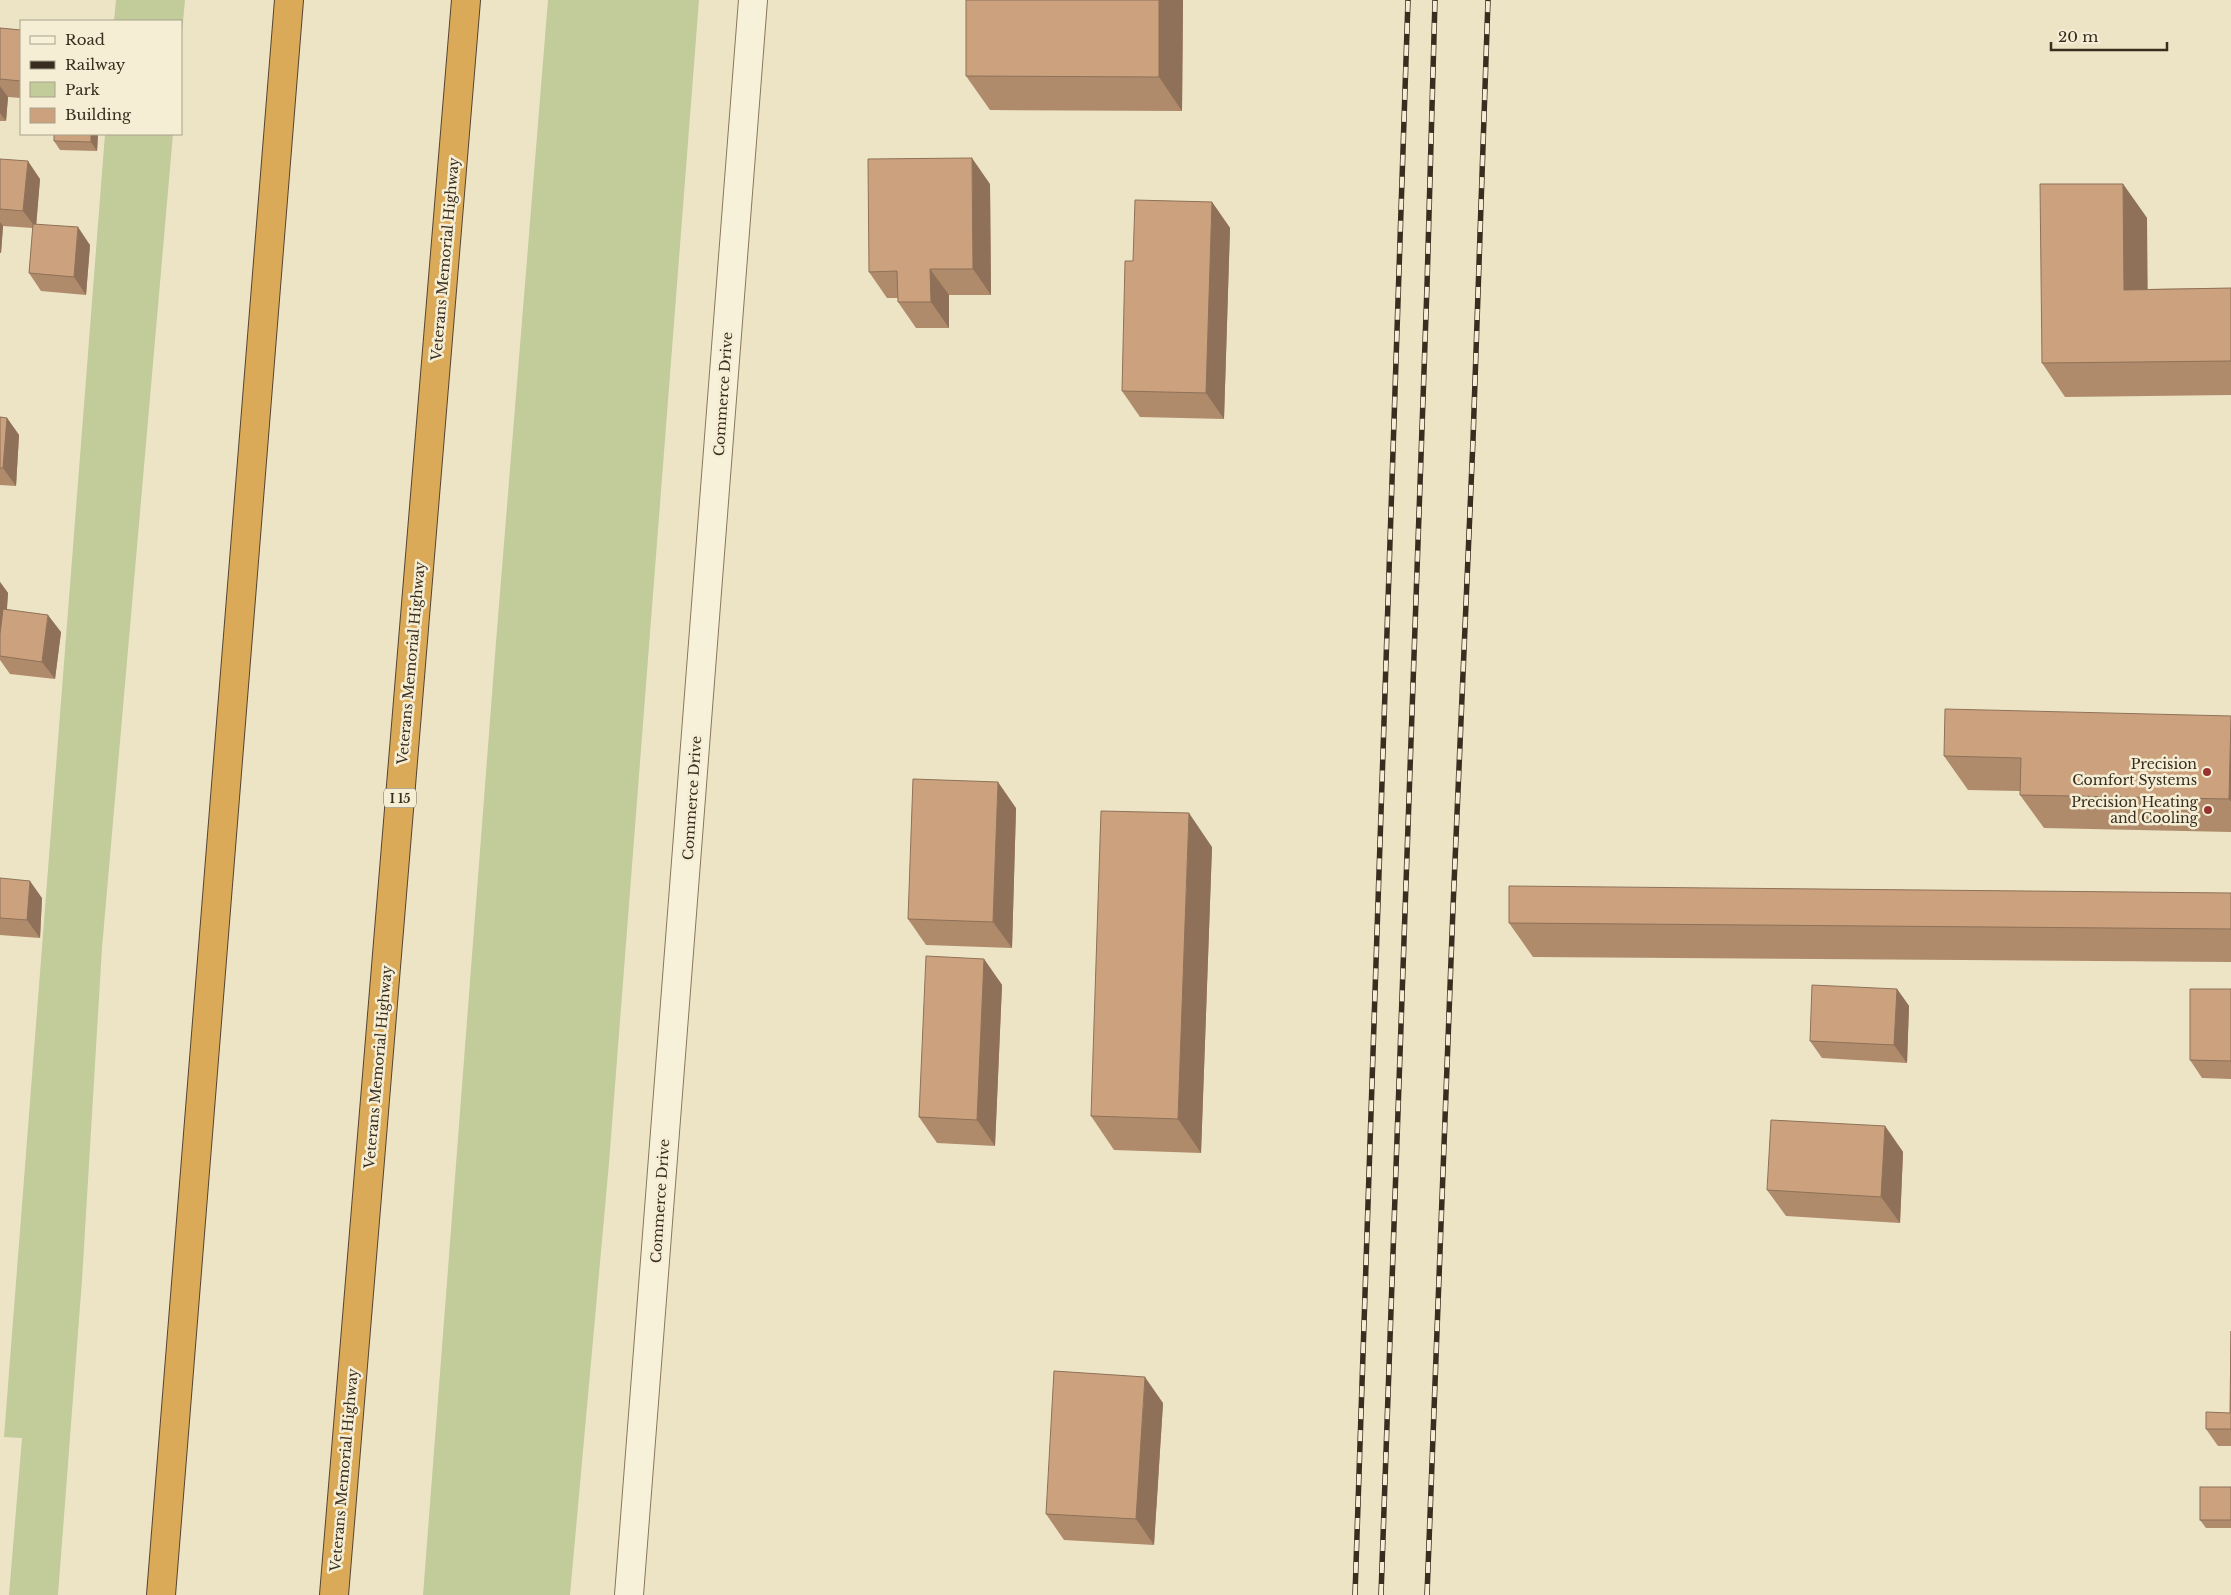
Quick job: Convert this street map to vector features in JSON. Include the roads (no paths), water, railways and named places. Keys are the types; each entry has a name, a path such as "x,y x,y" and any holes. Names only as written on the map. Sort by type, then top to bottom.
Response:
{"highway":[{"path":"160,1595 289,0"},
{"name":"Veterans Memorial Highway","path":"334,1595 466,0"}],"street":[{"name":"Commerce Drive","path":"630,1595 753,0"}],"railway":[{"path":"1355,1595 1408,0"},
{"path":"1381,1595 1427,286 1435,0"},
{"path":"1427,1595 1473,440 1488,0"}],"place":[{"name":"Precision Comfort Systems","path":"2207,772"},
{"name":"Precision Heating and Cooling","path":"2208,810"}]}
